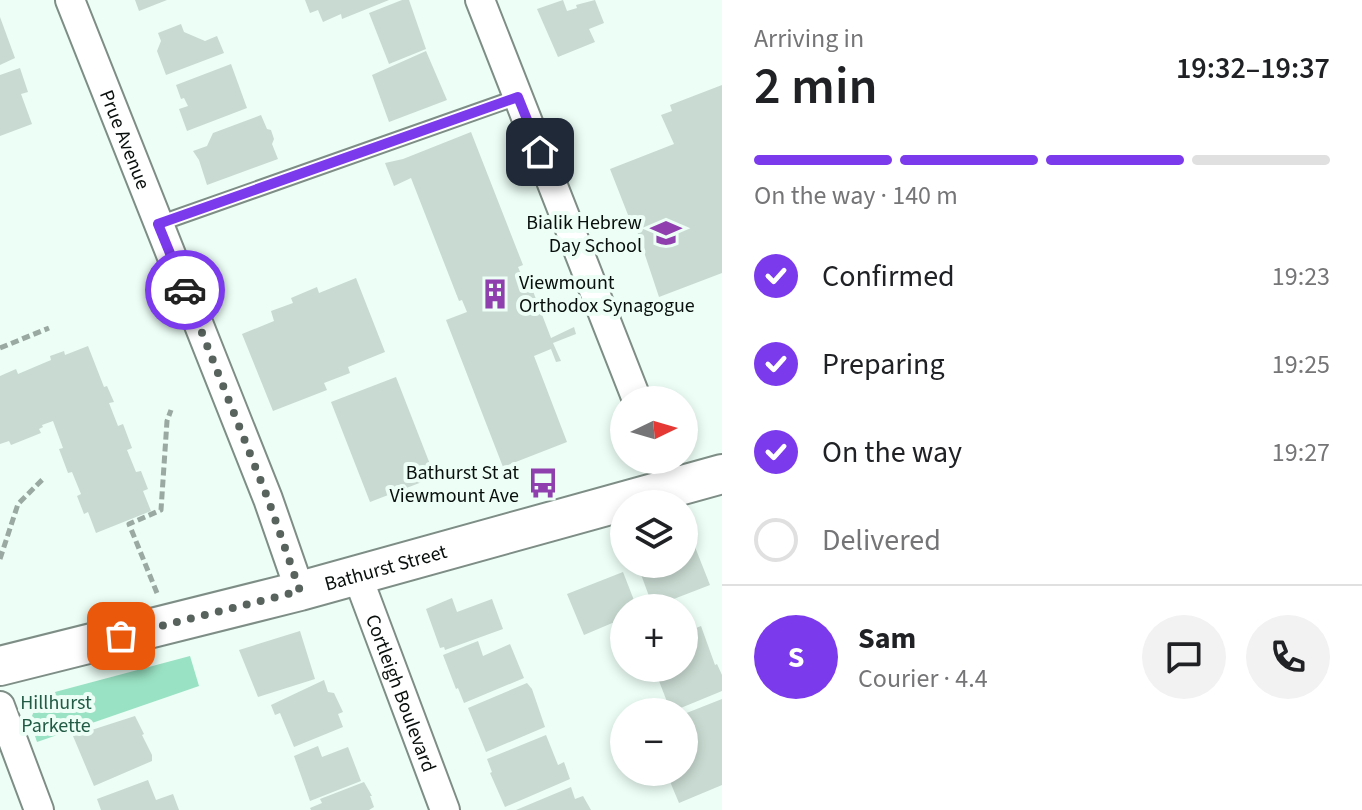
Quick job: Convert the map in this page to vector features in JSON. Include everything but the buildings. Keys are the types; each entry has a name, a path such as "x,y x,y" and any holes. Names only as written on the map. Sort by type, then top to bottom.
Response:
{"main road":[{"name":"Bathurst Street","path":"0,666 357,575 664,474"},
{"name":"Bathurst Street","path":"698,474 722,474"}],"street":[{"name":"Prue Avenue","path":"70,0 268,499 300,591"},
{"path":"480,0 632,386"},
{"name":"Cortleigh Boulevard","path":"357,575 445,810"},
{"path":"0,706 39,810"}],"lane":[{"path":"158,224 518,97"}],"path":[{"path":"0,348 49,328"},
{"path":"157,593 129,524 161,510 167,421 171,410"},
{"path":"0,559 18,504 44,478"}],"green space":[{"name":"Hillhurst Parkette","path":"190,656 199,686 37,742 30,721 40,696"}],"way so far":[{"path":"121,636 300,591 268,499 185,290"}],"place":[{"name":"Bialik Hebrew Day School","path":"666,233"},
{"name":"Viewmount Orthodox Synagogue","path":"495,294"},
{"name":"Bathurst St at Viewmount Ave","path":"543,483"}],"route":[{"path":"185,290 158,224 518,97 540,152"}]}
